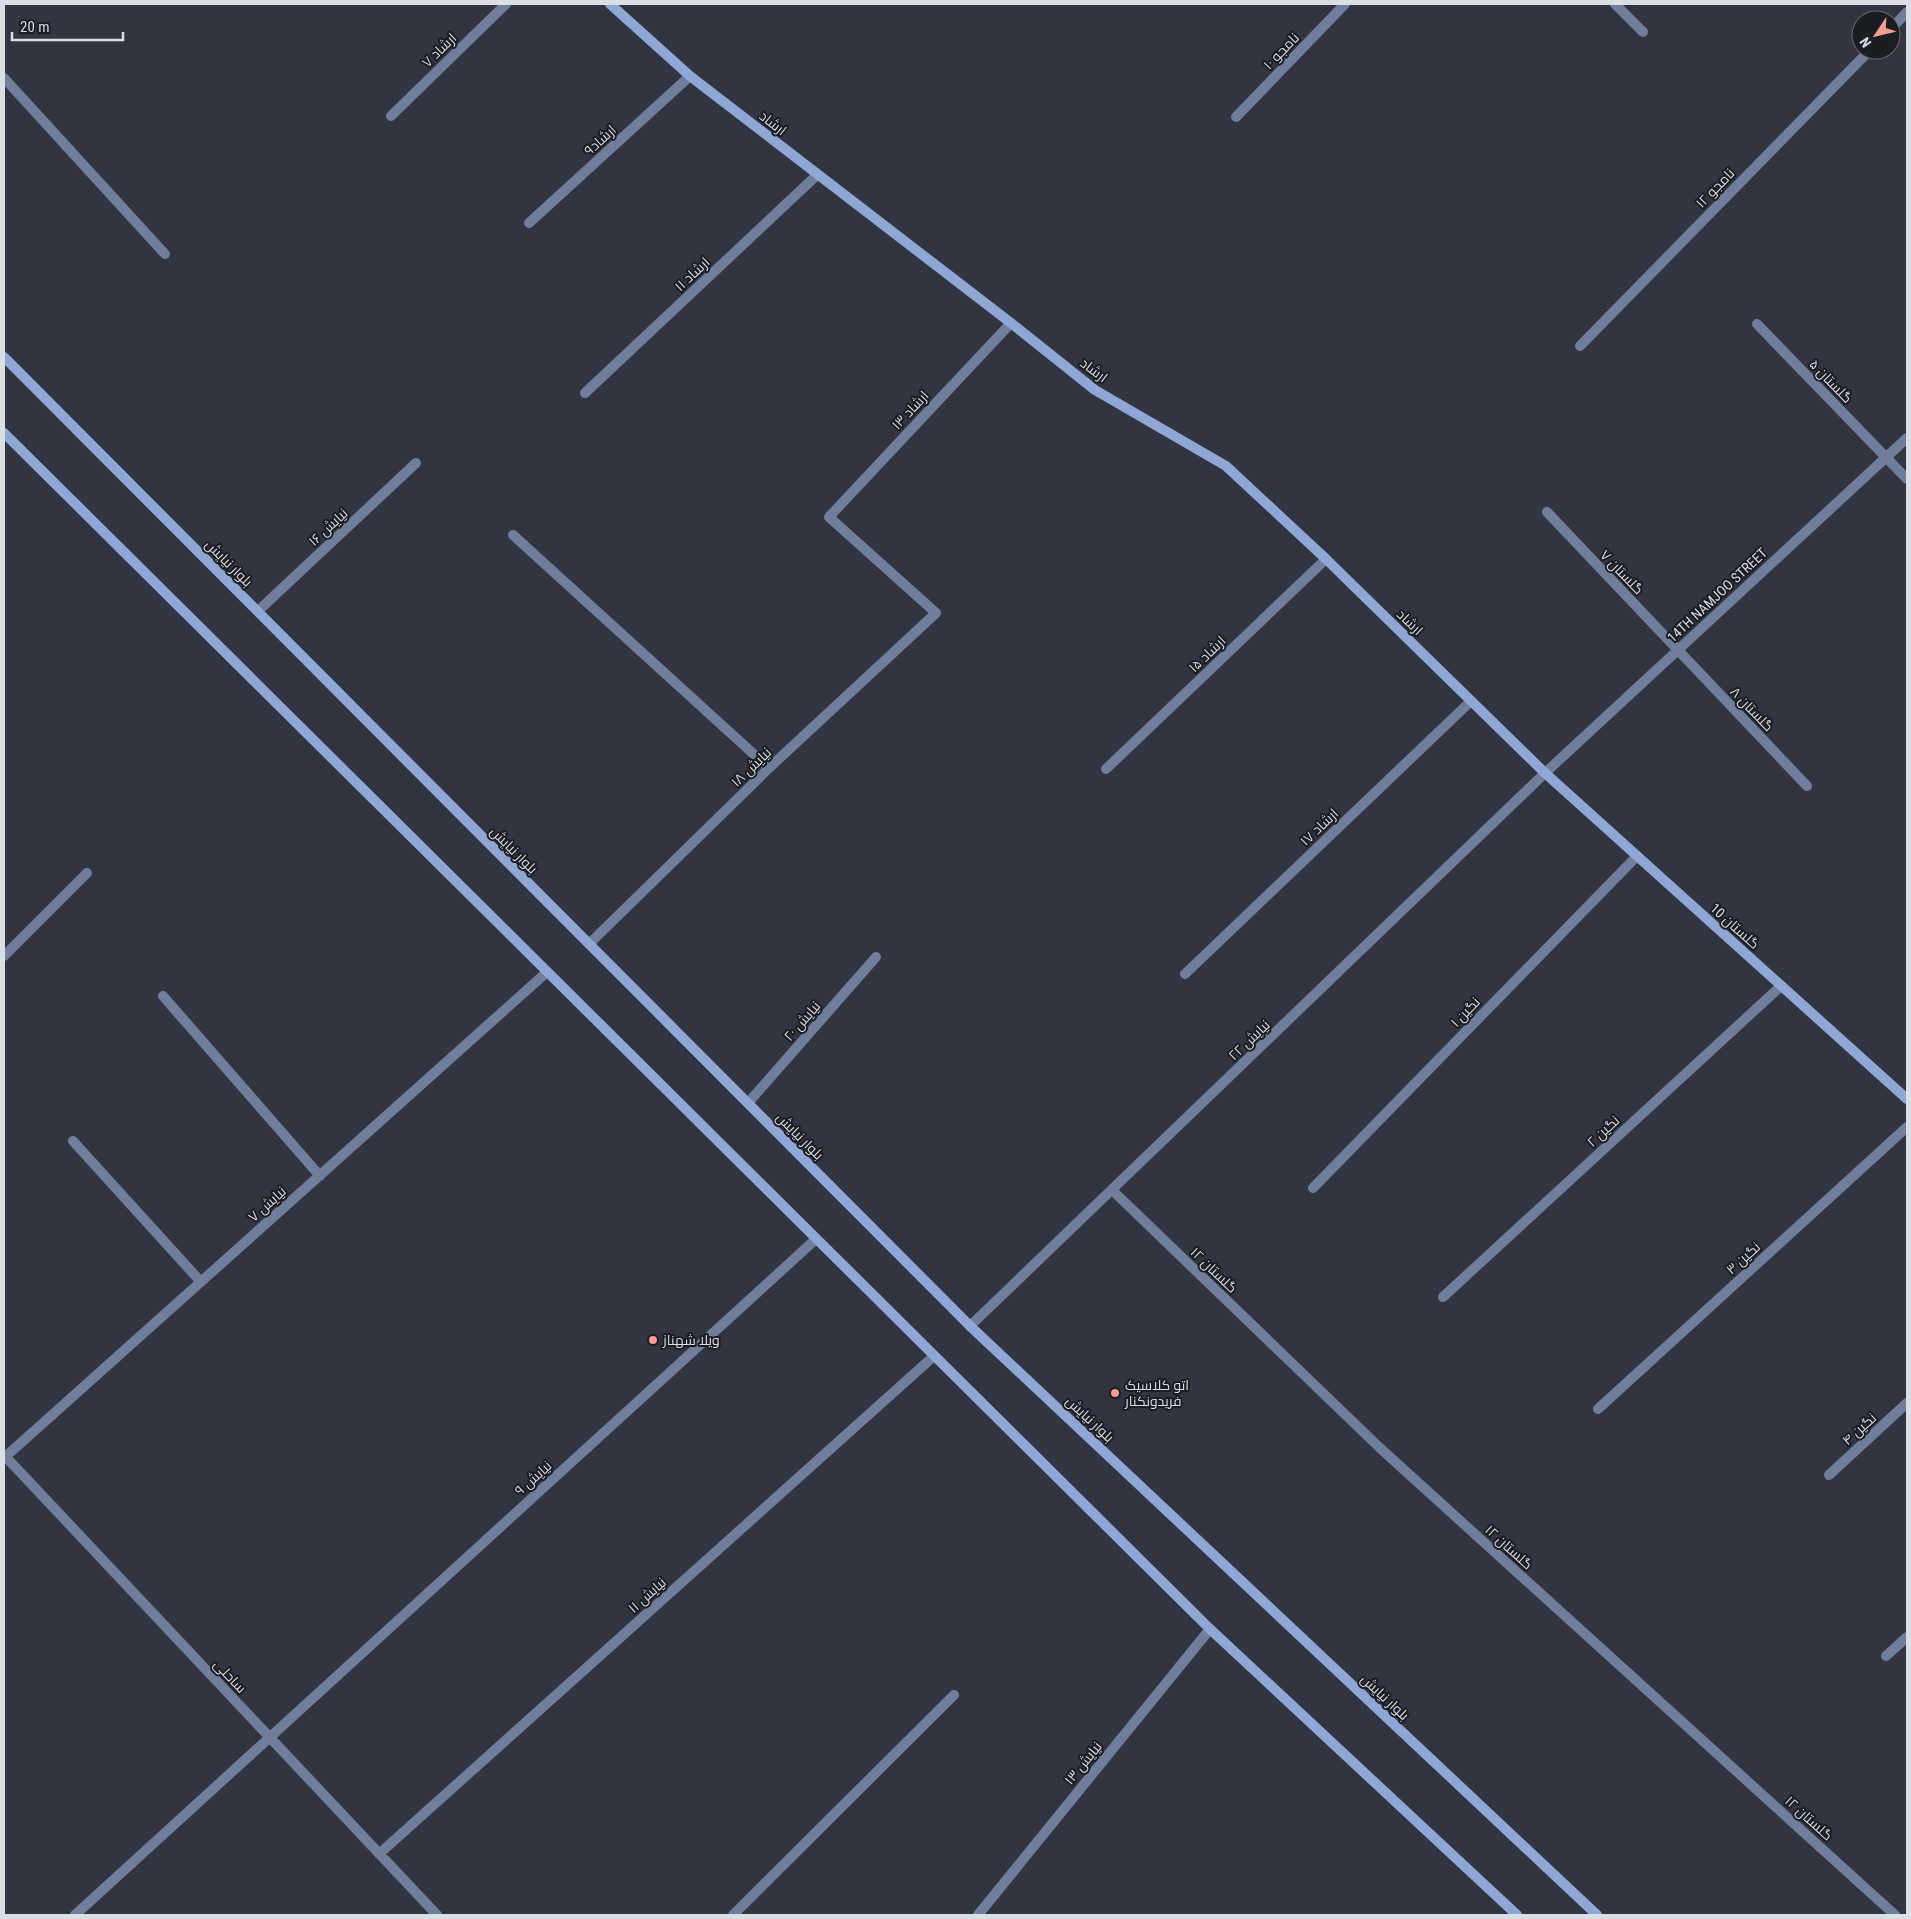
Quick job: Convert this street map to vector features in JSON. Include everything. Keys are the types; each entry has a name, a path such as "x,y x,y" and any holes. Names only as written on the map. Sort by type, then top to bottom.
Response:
{"main road":[{"name":"ارشاد","path":"610,4 690,76 1011,323 1094,390 1226,466 1326,559 1545,773"},
{"name":"بلوار نیایش","path":"4,357 970,1326 1597,1915"},
{"path":"4,433 1210,1628 1517,1915"},
{"name":"گلستان 10","path":"1545,773 1907,1099"}],"street":[{"name":"ارشاد ۷","path":"391,116 506,4"},
{"name":"نامجو ۱۰","path":"1236,117 1345,4"},
{"path":"1615,4 1643,32"},
{"name":"نامجو ۱۲","path":"1580,346 1860,60"},
{"name":"ارشاد۹","path":"529,223 690,76"},
{"path":"6,84 165,254"},
{"name":"ارشاد ۱۱","path":"585,393 817,175"},
{"name":"ارشاد ۱۳","path":"936,613 829,517 1011,323"},
{"name":"گلستان ۵","path":"1757,324 1907,479"},
{"name":"14TH NAMJOO STREET","path":"1545,773 1907,438"},
{"name":"نیایش ۱۶","path":"258,611 416,463"},
{"name":"گلستان ۷","path":"1547,512 1678,650"},
{"path":"513,535 769,768"},
{"name":"ارشاد ۱۵","path":"1106,769 1326,559"},
{"name":"نیایش ۱۸","path":"589,944 769,768 936,613"},
{"name":"گلستان ۸","path":"1678,650 1807,786"},
{"name":"ارشاد ۱۷","path":"1186,974 1471,700"},
{"name":"نیایش ۲۲","path":"970,1326 1545,773"},
{"name":"نگین ۱","path":"1313,1188 1637,856"},
{"path":"4,956 87,873"},
{"name":"نیایش ۲۰","path":"748,1103 876,956"},
{"name":"نیایش ۷","path":"4,1457 547,972"},
{"name":"نگین ۲","path":"1443,1297 1781,986"},
{"path":"163,996 320,1176"},
{"name":"نگین ۳","path":"1598,1409 1907,1128"},
{"path":"73,1141 201,1282"},
{"name":"گلستان ۱۲","path":"1112,1190 1380,1448 1895,1915"},
{"name":"نیایش ۹","path":"76,1915 816,1239"},
{"name":"نیایش ۱۱","path":"379,1854 934,1356"},
{"name":"نگین ۴","path":"1829,1475 1907,1403"},
{"name":"ساحلی","path":"4,1457 437,1915"},
{"name":"نیایش ۱۳","path":"978,1915 1210,1628"},
{"path":"1886,1656 1907,1637"},
{"path":"733,1915 954,1695"}],"place":[{"name":"ویلا شهناز","path":"653,1340"},
{"name":"اتو کلاسیک فریدونکنار","path":"1115,1393"}]}
